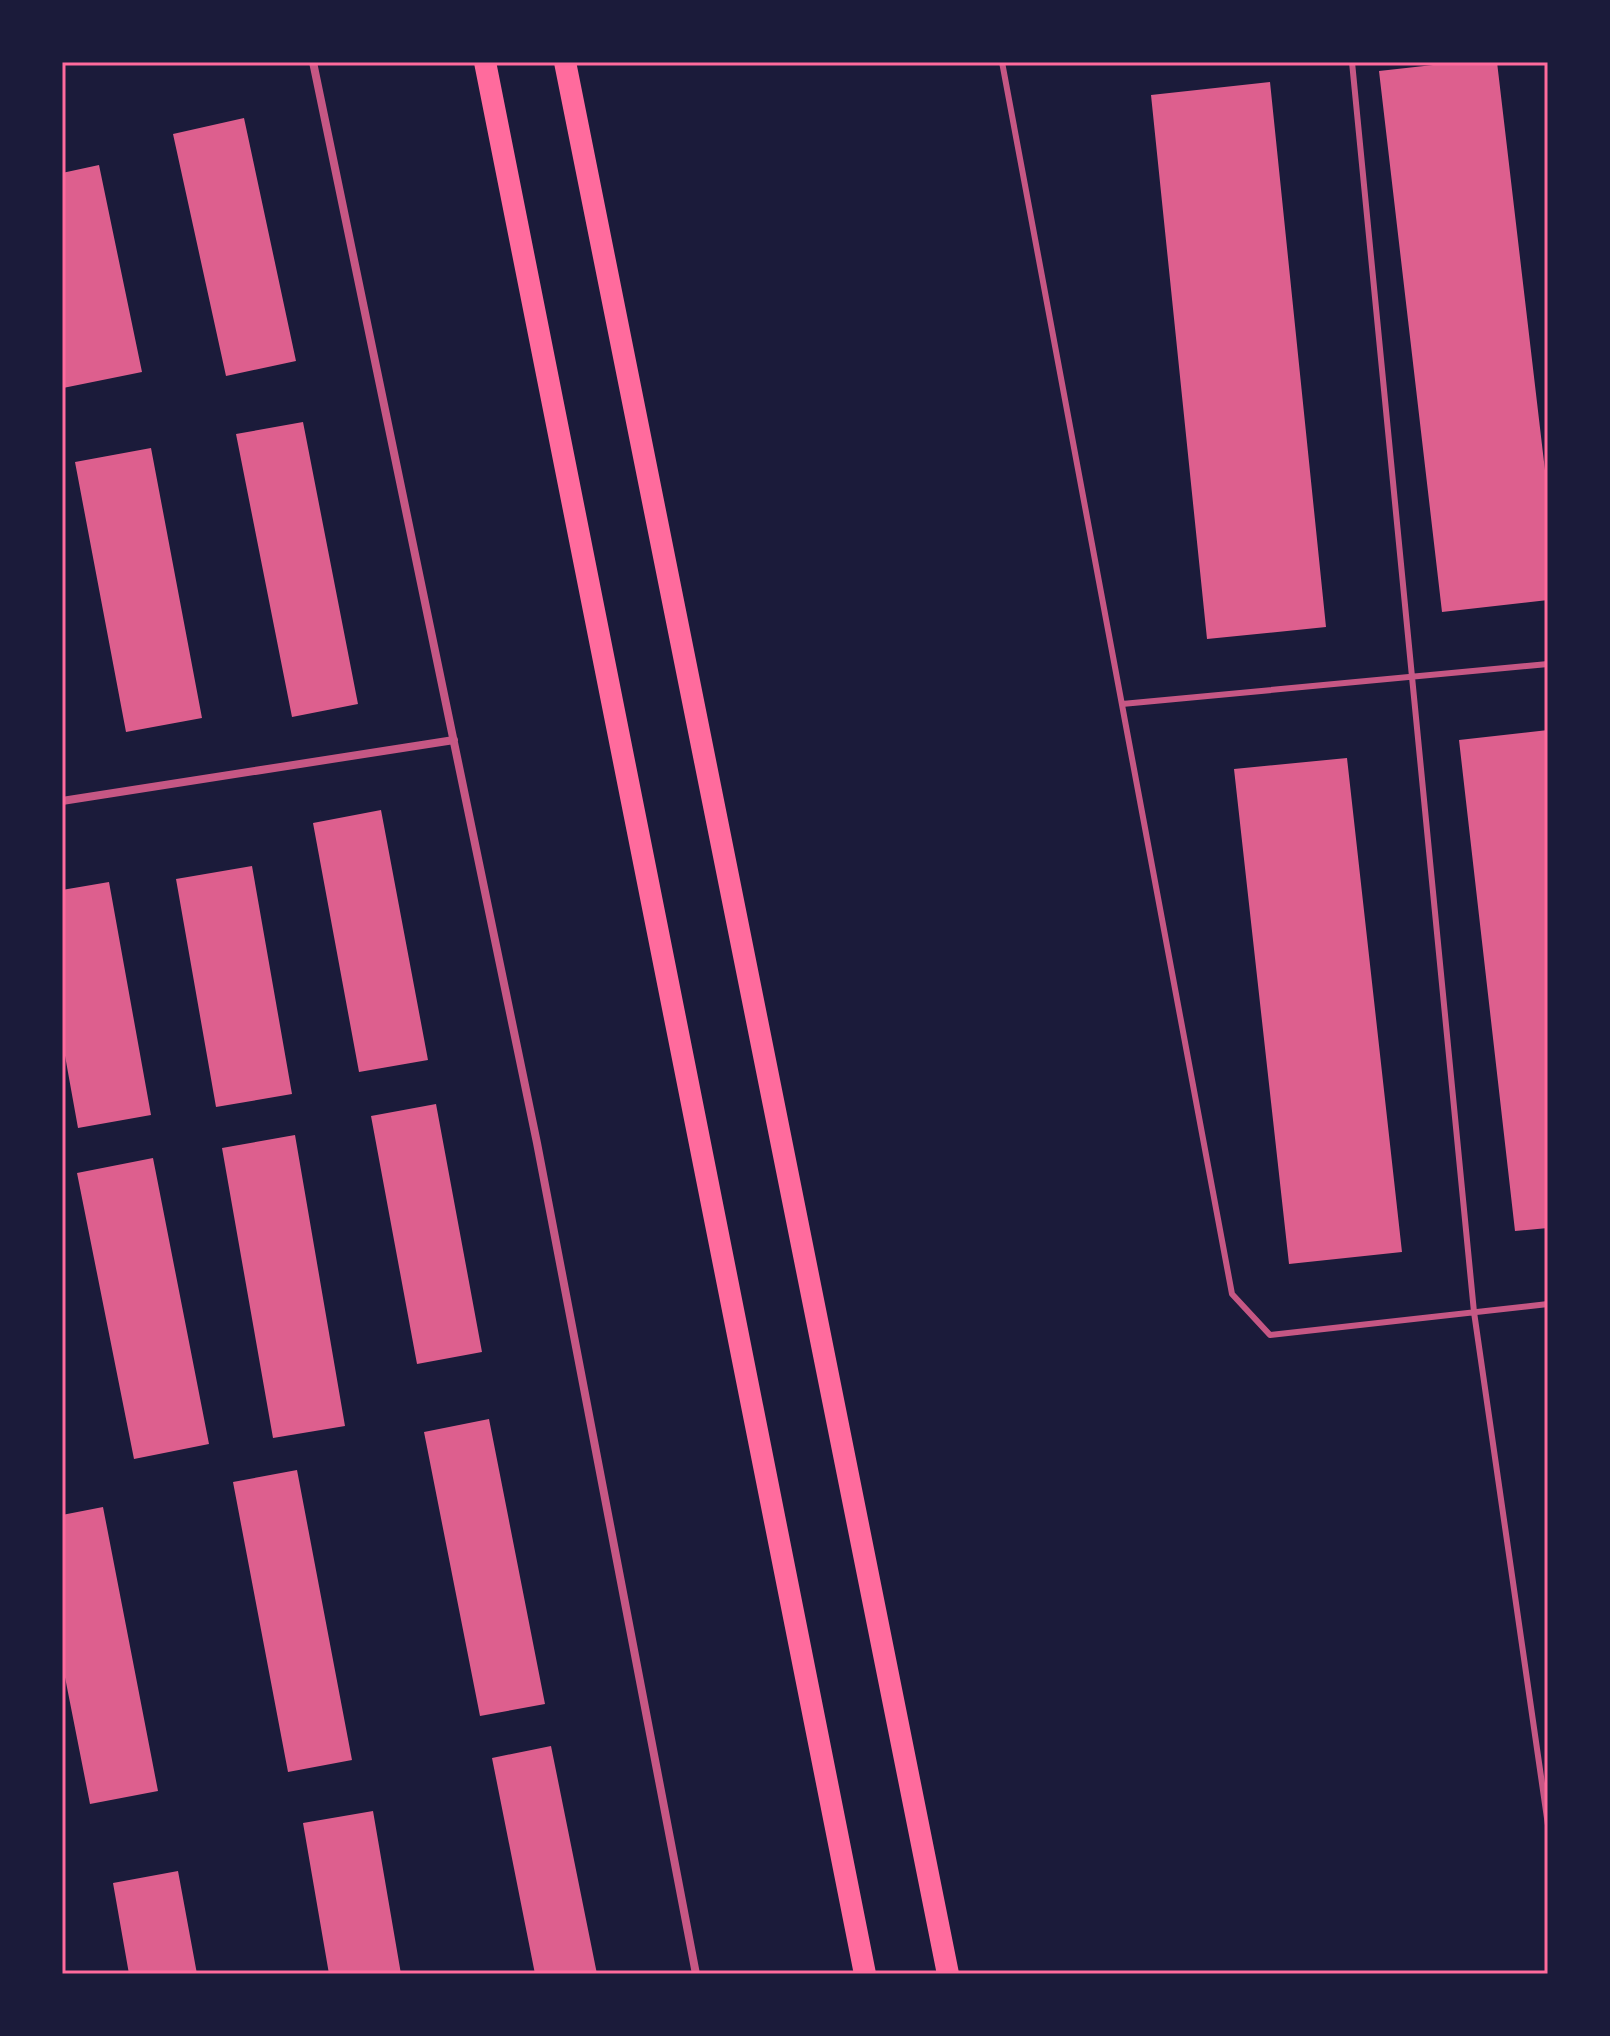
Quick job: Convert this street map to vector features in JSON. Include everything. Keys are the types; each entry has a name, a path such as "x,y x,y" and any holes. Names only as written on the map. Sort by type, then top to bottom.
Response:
{"highway":[{"path":"485,62 865,1974"},
{"path":"565,62 948,1974"}],"street":[{"path":"313,62 537,1143 696,1974"},
{"path":"62,801 454,740"}],"lane":[{"path":"1002,62 1232,1294 1270,1335 1548,1304"},
{"path":"1352,62 1474,1312 1548,1825"},
{"path":"1122,704 1548,664"}],"building":[{"path":"1460,62 1497,62 1548,496 1548,600 1442,612 1379,71"},
{"path":"1270,82 1326,627 1207,639 1151,95"},
{"path":"244,118 296,361 226,376 173,134"},
{"path":"99,165 142,372 63,388 62,173"},
{"path":"303,422 358,704 292,717 236,434"},
{"path":"151,448 202,718 126,732 75,462"},
{"path":"1548,730 1548,1228 1515,1231 1459,740"},
{"path":"1347,758 1402,1252 1289,1264 1234,769"},
{"path":"381,810 428,1060 359,1072 313,823"},
{"path":"252,866 292,1094 216,1107 176,879"},
{"path":"109,882 151,1115 78,1128 62,1039 62,890"},
{"path":"436,1104 482,1352 417,1364 371,1116"},
{"path":"295,1135 345,1426 273,1438 222,1148"},
{"path":"153,1158 209,1444 134,1459 77,1173"},
{"path":"489,1419 545,1704 480,1716 424,1432"},
{"path":"297,1470 352,1760 288,1772 233,1482"},
{"path":"103,1507 158,1791 90,1804 62,1662 62,1515"},
{"path":"551,1746 597,1974 535,1974 492,1758"},
{"path":"373,1811 401,1974 329,1974 303,1823"},
{"path":"178,1871 197,1974 129,1974 113,1883"}]}
